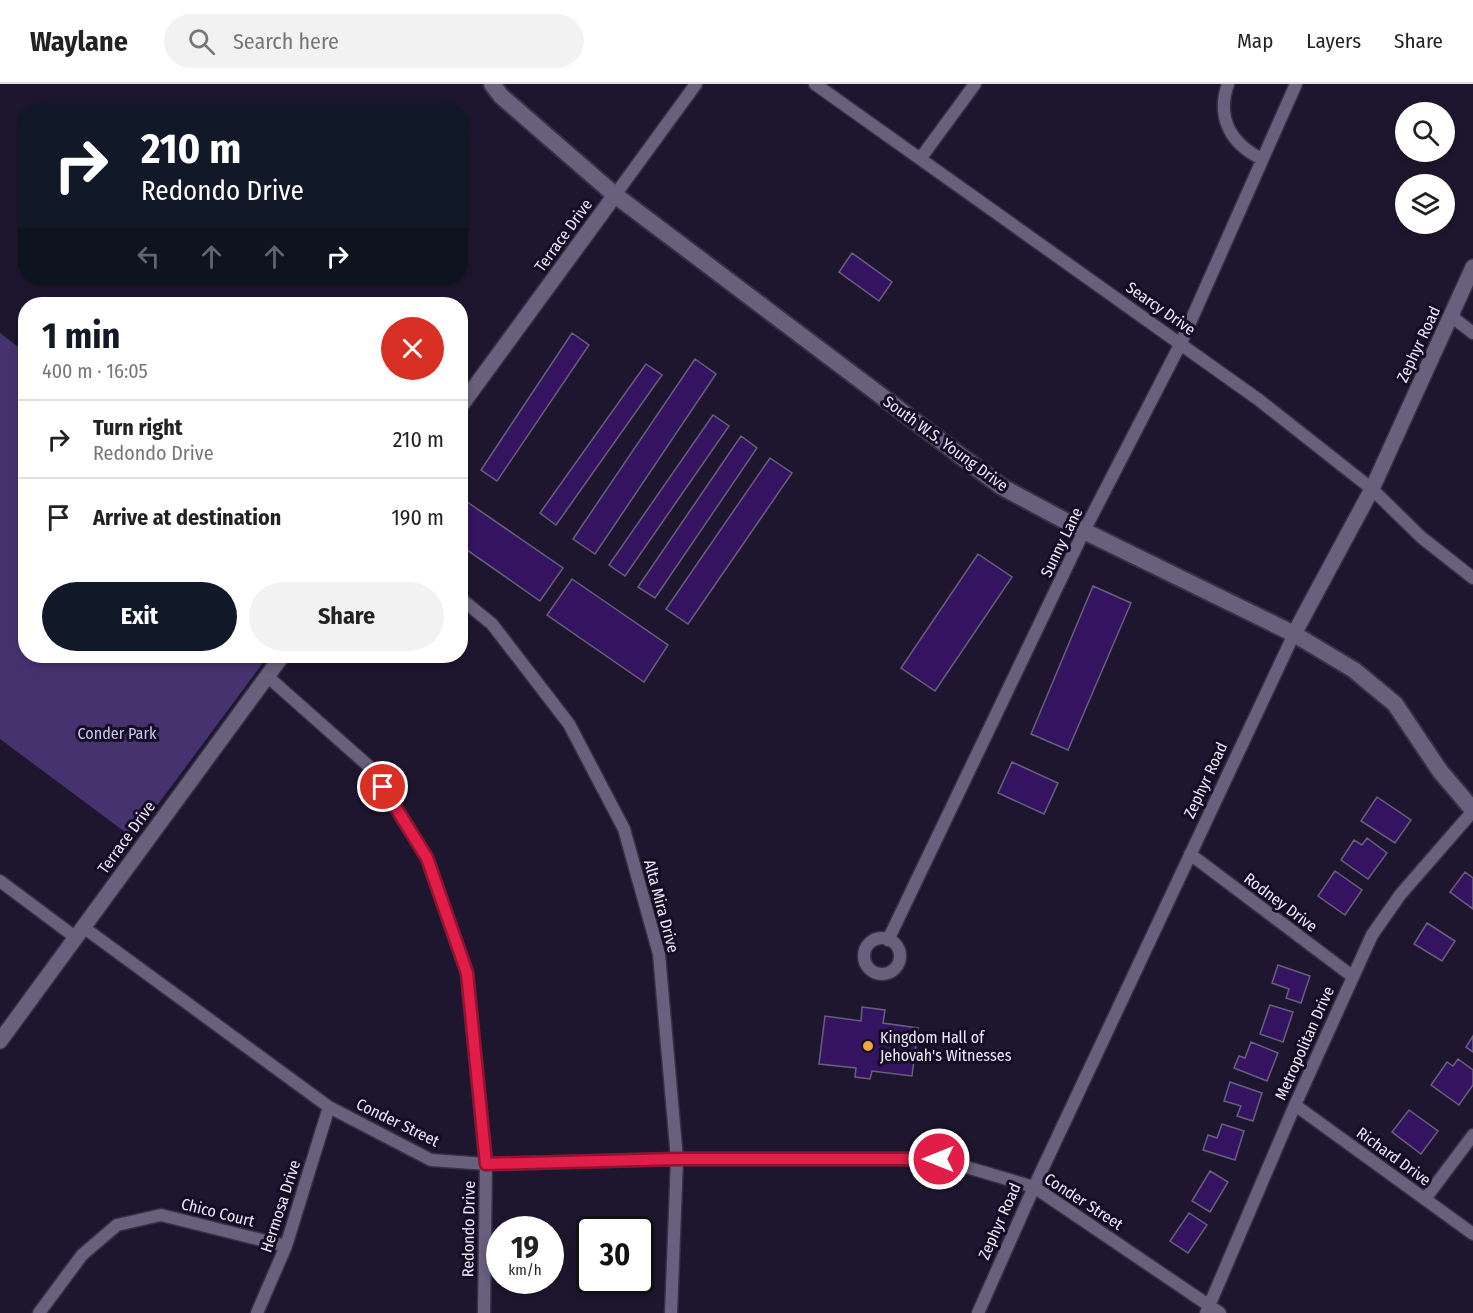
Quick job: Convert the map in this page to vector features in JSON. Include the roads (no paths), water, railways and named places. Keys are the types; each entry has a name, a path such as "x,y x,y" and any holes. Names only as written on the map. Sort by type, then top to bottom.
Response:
{"main road":[{"name":"South W.S. Young Drive","path":"492,84 501,96 615,195 1002,487 1084,531 1294,634 1354,670 1395,704 1440,771 1473,810"}],"street":[{"name":"Terrace Drive","path":"468,396 696,84"},
{"name":"Searcy Drive","path":"815,84 1259,400 1372,489 1421,537 1473,578"},
{"path":"920,159 975,84"},
{"path":"1228,84 1223,105 1227,130 1246,151 1262,159"},
{"name":"Sunny Lane","path":"888,940 1084,531 1181,343 1296,84"},
{"name":"Zephyr Road","path":"978,1313 1034,1187 1294,634 1372,489 1473,267"},
{"path":"1451,316 1473,333"},
{"name":"Alta Mira Drive","path":"468,604 492,624 569,724 624,829 659,954 677,1159 671,1313"},
{"name":"Terrace Drive","path":"0,1041 277,663"},
{"name":"Redondo Drive","path":"267,676 372,769 427,858 467,973 486,1164 484,1313"},
{"name":"Metropolitan Drive","path":"1208,1309 1295,1105 1372,935 1400,894 1473,810"},
{"name":"Rodney Drive","path":"1190,854 1352,976"},
{"name":"Conder Street","path":"0,880 79,932 329,1107 431,1160 486,1164 677,1159 939,1159 1034,1187 1208,1309 1220,1313"},
{"name":"Richard Drive","path":"1295,1105 1473,1234"},
{"name":"Hermosa Drive","path":"257,1313 286,1246 329,1107"},
{"path":"1425,1199 1473,1135"},
{"name":"Chico Court","path":"39,1313 82,1255 117,1225 161,1215 286,1246"}],"place":[{"name":"Kingdom Hall of Jehovah's Witnesses","path":"868,1046"}],"park label":[{"name":"Conder Park","path":"117,733"}]}
